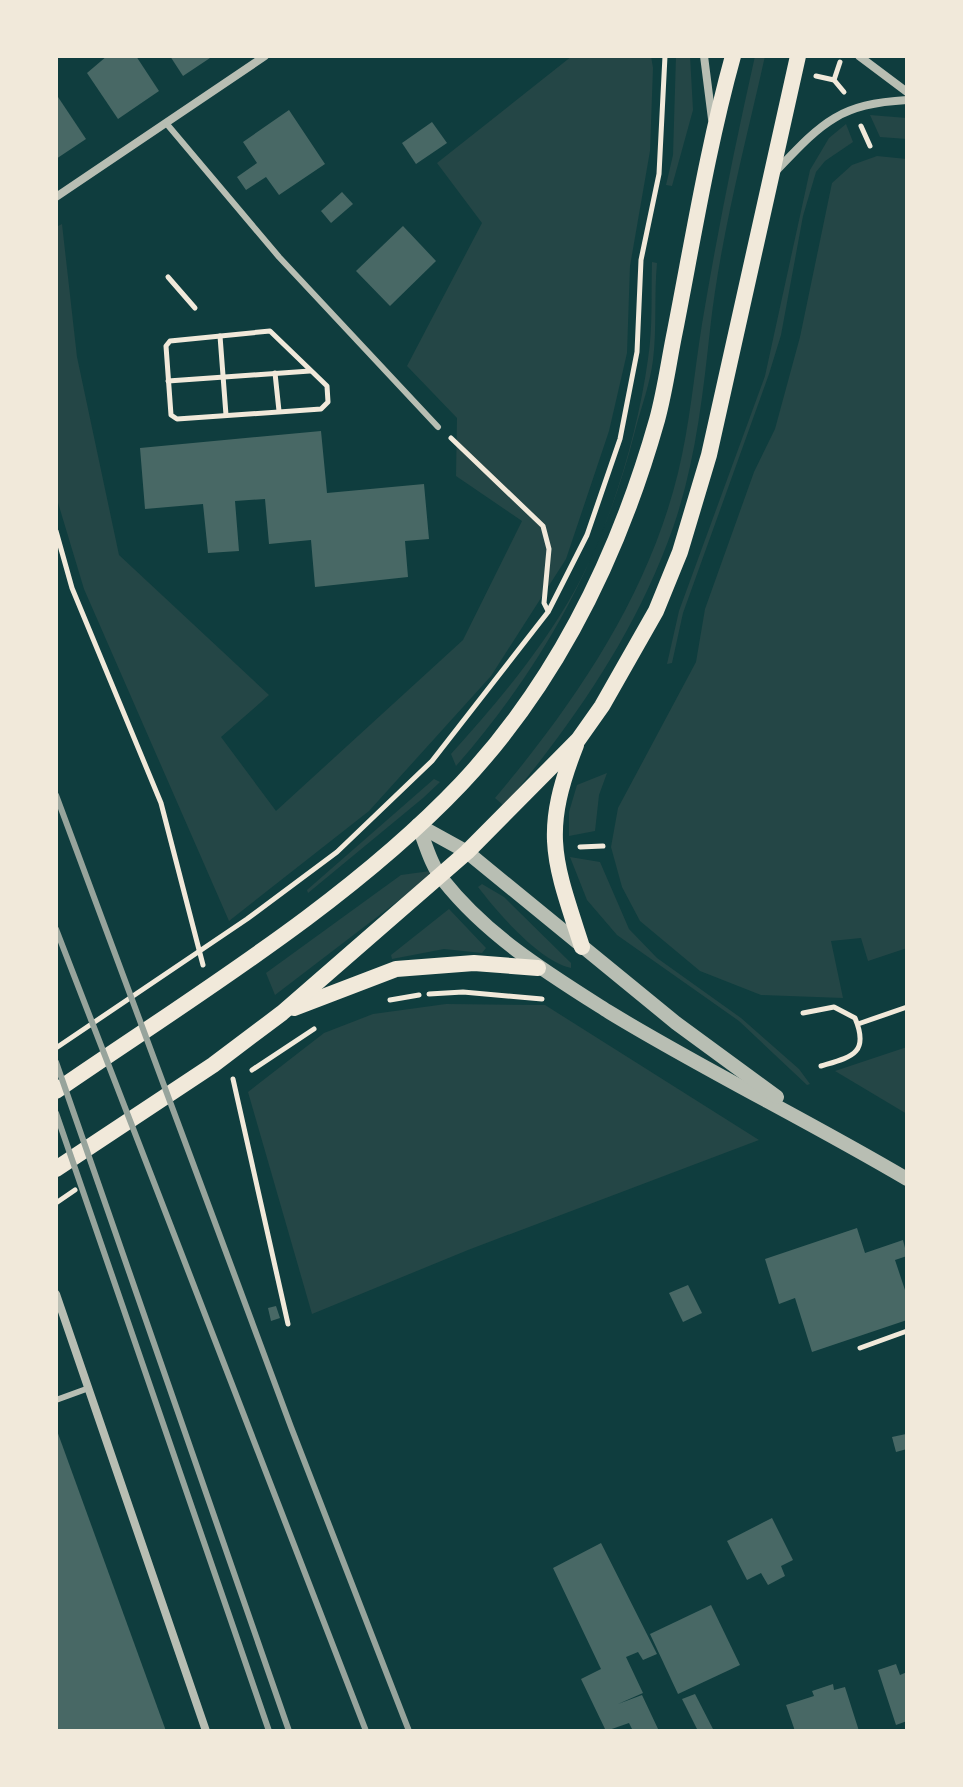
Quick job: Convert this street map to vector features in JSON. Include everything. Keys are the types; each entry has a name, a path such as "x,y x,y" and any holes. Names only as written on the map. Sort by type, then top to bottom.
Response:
{"main road":[{"path":"56,1091 258,952 373,865 467,777 530,698 578,622 616,541 658,418 714,135 733,56"},
{"path":"582,947 554,848 558,792 578,740 649,624 680,552 709,455 798,56"},
{"path":"56,1169 175,1091 282,1013 440,878 578,740"},
{"path":"282,1013 396,969 474,963 538,968"}],"street":[{"path":"56,197 265,56"},
{"path":"704,56 714,135"},
{"path":"859,56 907,92"},
{"path":"768,181 810,135 852,107 907,100"},
{"path":"418,825 467,852 582,947 804,1119"},
{"path":"418,825 440,878 480,921 538,968 675,1052 804,1119 907,1179"},
{"path":"56,1294 206,1731"}],"lane":[{"path":"166,123 279,257 438,427"},
{"path":"56,1400 89,1388"}],"path":[{"path":"56,1048 247,919 337,852 432,761 548,612 587,535 620,439 637,352 641,260 659,174 665,56"},
{"path":"834,80 844,56"},
{"path":"168,277 195,308"},
{"path":"270,331 310,371 327,386 328,402 321,409 177,419 171,415 166,346 170,341 270,331"},
{"path":"220,336 226,415"},
{"path":"168,381 310,371"},
{"path":"275,373 279,411"},
{"path":"438,427 543,526 549,549 544,603 548,612"},
{"path":"56,531 72,588 161,803 203,967"},
{"path":"381,1002 463,992 542,999"},
{"path":"803,1013 834,1007 847,1012 858,1024 861,1046 856,1054 821,1066"},
{"path":"858,1024 907,1007"},
{"path":"293,1042 320,1025"},
{"path":"231,1071 288,1324"},
{"path":"860,1348 907,1331"}],"shaded area":[{"path":"572,56 651,56 653,68 650,151 630,266 627,353 609,431 566,559 491,676 369,811 229,921 84,589 56,496 56,227 62,224 77,357 119,555 269,695 221,737 276,811 463,640 522,521 456,476 457,418 407,366 482,223 437,163"},
{"path":"676,56 690,56 693,110 672,186 666,185 673,155"},
{"path":"755,56 765,56 727,227 714,296 696,438 676,518 652,580 616,649 575,714 504,806 495,798 553,724 605,646 628,605 665,518 682,455 714,257"},
{"path":"870,115 907,118 907,139 880,137"},
{"path":"846,124 853,142 825,161 816,172 803,216 781,335 683,613 672,663 667,664 679,611 765,376 810,170 829,138"},
{"path":"877,156 907,159 907,948 868,961 861,938 831,941 843,998 761,995 700,971 640,921 622,887 611,847 618,808 696,662 705,609 754,472 775,429 800,337 832,183 852,165"},
{"path":"652,262 657,263 652,369 622,478 614,501 630,447 648,359"},
{"path":"588,564 566,609 516,690 456,766 451,754 533,655 562,612"},
{"path":"607,773 599,795 595,831 569,836 569,812 577,785"},
{"path":"434,779 440,782 423,798 308,893 307,890"},
{"path":"570,857 600,862 629,929 657,958 741,1018 799,1069 810,1084 807,1085 739,1021 617,935 587,900"},
{"path":"430,871 428,878 275,995 266,973 401,875"},
{"path":"482,884 504,897 571,963 571,968 546,956 520,935 478,887"},
{"path":"449,909 486,948 482,953 444,949 392,959 391,955"},
{"path":"446,1004 545,1005 759,1140 468,1250 312,1314 248,1092 324,1033 373,1014"},
{"path":"907,1047 907,1114 835,1071"}],"building":[{"path":"107,56 136,56 159,91 118,119 87,73"},
{"path":"170,56 213,56 183,76"},
{"path":"56,94 86,139 56,159"},
{"path":"289,110 325,164 279,195 266,177 246,190 237,177 257,163 243,142"},
{"path":"432,122 447,143 416,164 402,143"},
{"path":"342,192 353,204 331,223 321,211"},
{"path":"403,226 436,261 390,306 356,271"},
{"path":"321,431 327,493 424,484 429,539 405,541 408,577 315,587 311,540 269,544 265,499 235,501 239,551 208,553 203,504 145,509 140,448"},
{"path":"857,1228 865,1253 903,1240 907,1256 895,1260 907,1296 907,1320 812,1352 795,1298 779,1304 765,1259"},
{"path":"688,1285 702,1313 683,1322 669,1293"},
{"path":"276,1306 280,1318 271,1321 268,1308"},
{"path":"56,1428 166,1731 56,1731"},
{"path":"906,1434 907,1449 896,1452 892,1437"},
{"path":"772,1518 793,1560 781,1566 785,1576 768,1585 761,1573 747,1580 727,1541"},
{"path":"601,1543 657,1654 643,1660 638,1652 626,1657 643,1693 618,1704 642,1695 659,1731 633,1731 629,1723 606,1731 581,1679 601,1669 553,1568"},
{"path":"711,1605 740,1665 678,1694 650,1634"},
{"path":"896,1664 900,1675 907,1672 907,1721 896,1725 878,1670"},
{"path":"833,1684 834,1690 845,1687 859,1731 795,1731 786,1705 814,1696 812,1691"},
{"path":"695,1694 714,1731 698,1731 682,1699"}],"railway":[{"path":"56,795 291,1427 409,1731"},
{"path":"56,929 366,1731"},
{"path":"56,1062 289,1731"},
{"path":"56,1113 269,1731"}]}
